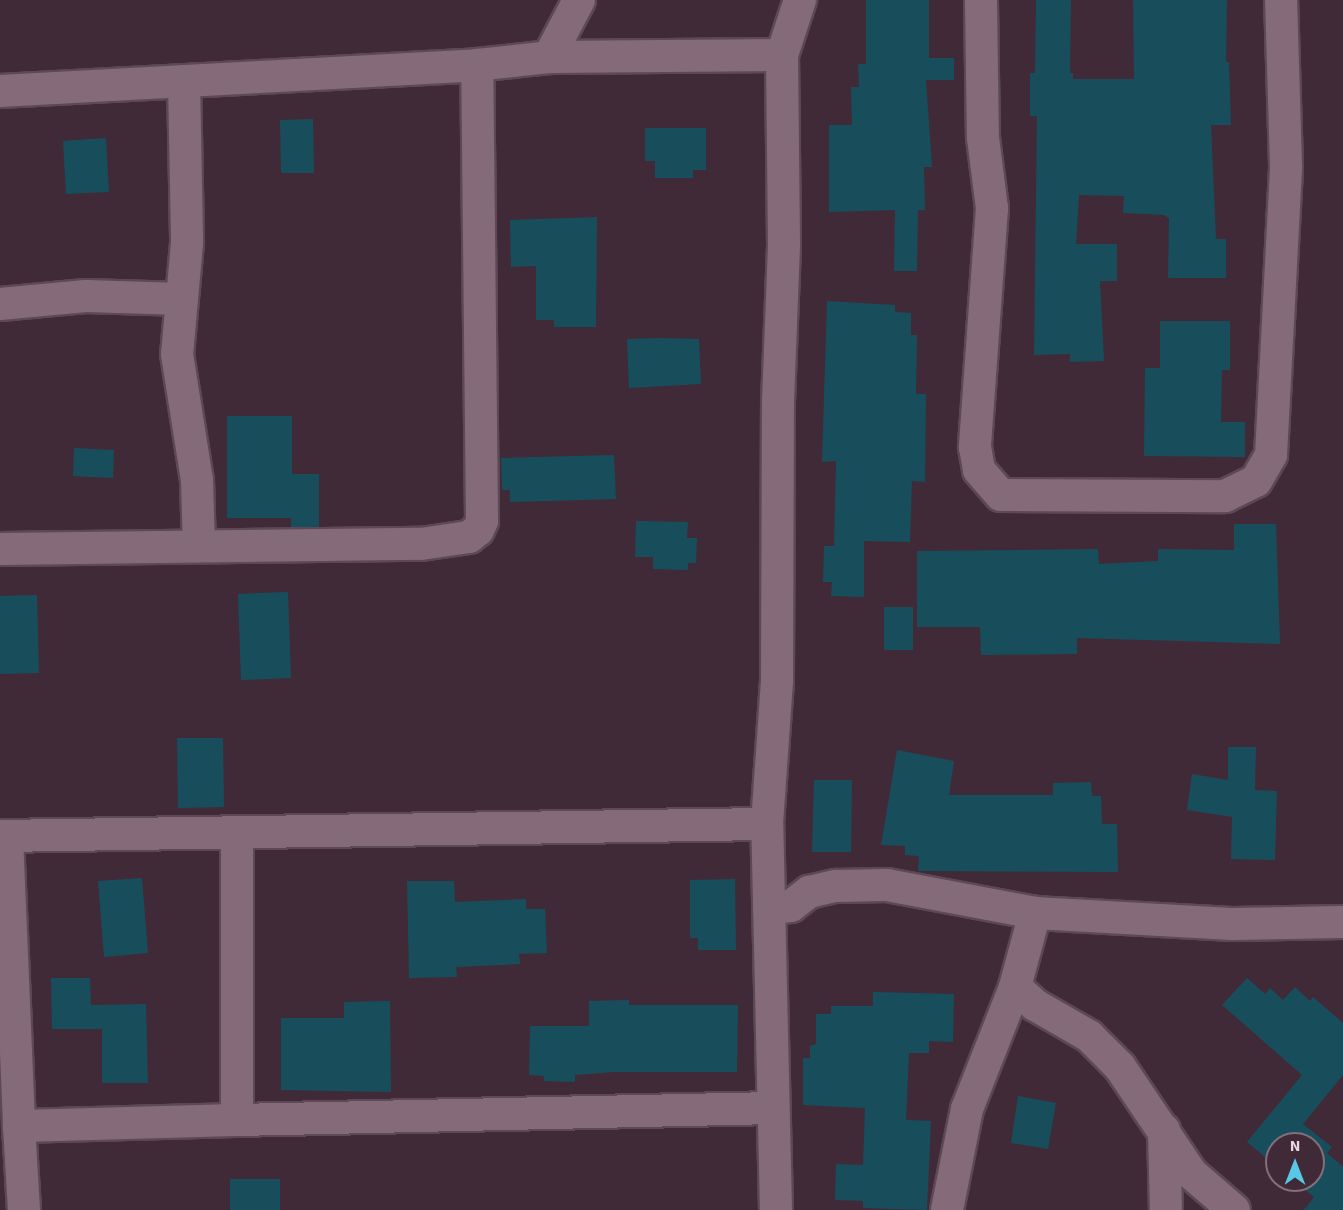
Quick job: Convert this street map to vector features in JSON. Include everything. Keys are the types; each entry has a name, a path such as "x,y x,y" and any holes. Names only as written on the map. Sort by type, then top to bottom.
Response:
{"street":[{"path":"549,57 579,0"},
{"path":"776,1210 767,824 777,681 778,402 784,244 782,55 800,0"},
{"path":"981,0 983,138 992,208 975,447 979,470 1001,495 1225,496 1256,481 1271,455 1286,166 1281,0"},
{"path":"0,91 477,65 549,57 782,55"},
{"path":"0,549 422,544 469,537 478,530 482,521 477,65"},
{"path":"184,81 187,243 177,354 197,480 199,546"},
{"path":"0,304 86,296 182,299"},
{"path":"24,1210 4,837 767,824"},
{"path":"237,832 237,1120"},
{"path":"769,908 791,906 809,892 836,886 887,885 1035,914 1232,924 1343,922"},
{"path":"947,1210 967,1109 1016,987 1035,914"},
{"path":"1016,987 1035,1005 1089,1036 1120,1067 1192,1174 1234,1210"},
{"path":"19,1126 772,1108"},
{"path":"1164,1130 1166,1210"}],"building":[{"path":"866,0 929,0 929,58 954,58 954,80 926,80 932,167 924,167 925,210 918,210 917,271 894,271 895,210 829,212 829,125 852,125 851,87 859,87 858,64 866,64"},
{"path":"1036,0 1071,0 1070,73 1073,73 1073,79 1134,79 1133,0 1227,0 1226,62 1229,62 1231,125 1211,125 1216,239 1226,239 1226,278 1168,278 1169,218 1164,215 1123,213 1124,196 1079,195 1076,244 1117,244 1117,281 1100,281 1104,361 1070,362 1070,354 1034,355 1037,116 1030,116 1030,73 1035,73"},
{"path":"313,119 314,173 281,173 280,120"},
{"path":"645,128 706,128 706,170 693,170 693,178 655,178 655,161 645,161"},
{"path":"106,138 109,192 66,194 63,141"},
{"path":"597,217 596,327 554,327 554,320 536,320 536,266 511,267 510,220"},
{"path":"827,301 895,305 895,312 911,313 911,335 917,335 916,394 926,394 925,482 912,481 910,542 864,541 864,597 831,596 832,582 823,582 824,546 834,546 836,461 822,462"},
{"path":"1160,321 1230,321 1230,370 1222,370 1221,422 1245,422 1245,457 1144,456 1145,368 1160,368"},
{"path":"627,339 699,339 701,384 629,388"},
{"path":"227,416 292,416 292,474 319,474 319,527 291,528 291,518 227,518"},
{"path":"74,448 114,450 113,478 73,476"},
{"path":"614,455 616,499 510,502 510,490 502,490 501,458"},
{"path":"636,521 688,522 687,538 697,538 696,563 688,563 688,570 653,569 653,557 635,557"},
{"path":"1234,524 1276,524 1280,644 1077,638 1077,654 981,655 980,627 917,627 917,551 1098,549 1099,564 1158,561 1158,549 1234,550"},
{"path":"288,592 291,678 241,680 238,594"},
{"path":"37,595 39,673 0,674 0,596"},
{"path":"884,607 913,607 913,650 884,650"},
{"path":"177,738 223,738 224,807 178,808"},
{"path":"1228,747 1256,747 1255,790 1277,791 1275,860 1231,859 1232,817 1187,810 1192,774 1228,780"},
{"path":"897,750 954,761 949,795 1053,795 1053,783 1091,782 1092,796 1101,796 1102,824 1117,824 1118,872 918,871 919,856 905,855 905,846 881,845"},
{"path":"814,780 852,780 851,852 812,852"},
{"path":"142,878 148,953 104,957 98,881"},
{"path":"735,879 736,950 698,950 698,938 690,938 690,880"},
{"path":"407,881 454,881 455,902 526,899 526,909 545,909 547,953 519,954 520,964 456,967 457,977 409,978"},
{"path":"51,978 90,978 91,1005 146,1004 148,1083 102,1083 102,1029 52,1029"},
{"path":"1247,978 1265,994 1270,988 1283,1000 1295,987 1310,1001 1313,997 1343,1023 1343,1075 1303,1124 1313,1132 1265,1132 1265,1157 1247,1142 1302,1075 1222,1005"},
{"path":"873,992 954,994 953,1042 929,1041 929,1053 909,1053 906,1120 931,1121 927,1210 863,1208 863,1201 835,1200 836,1164 863,1165 865,1108 803,1105 803,1058 810,1058 810,1046 816,1044 816,1014 831,1014 831,1006 873,1006"},
{"path":"629,1000 629,1005 738,1005 737,1072 614,1072 575,1075 575,1082 544,1081 544,1076 529,1075 530,1026 589,1026 589,1001"},
{"path":"390,1001 391,1092 281,1090 281,1018 344,1018 344,1002"},
{"path":"1018,1096 1056,1103 1048,1149 1011,1143"},
{"path":"1325,1141 1332,1147 1327,1153 1343,1167 1343,1210 1304,1210 1314,1197 1308,1192 1325,1192"},
{"path":"230,1179 280,1179 280,1210 230,1210"}]}
